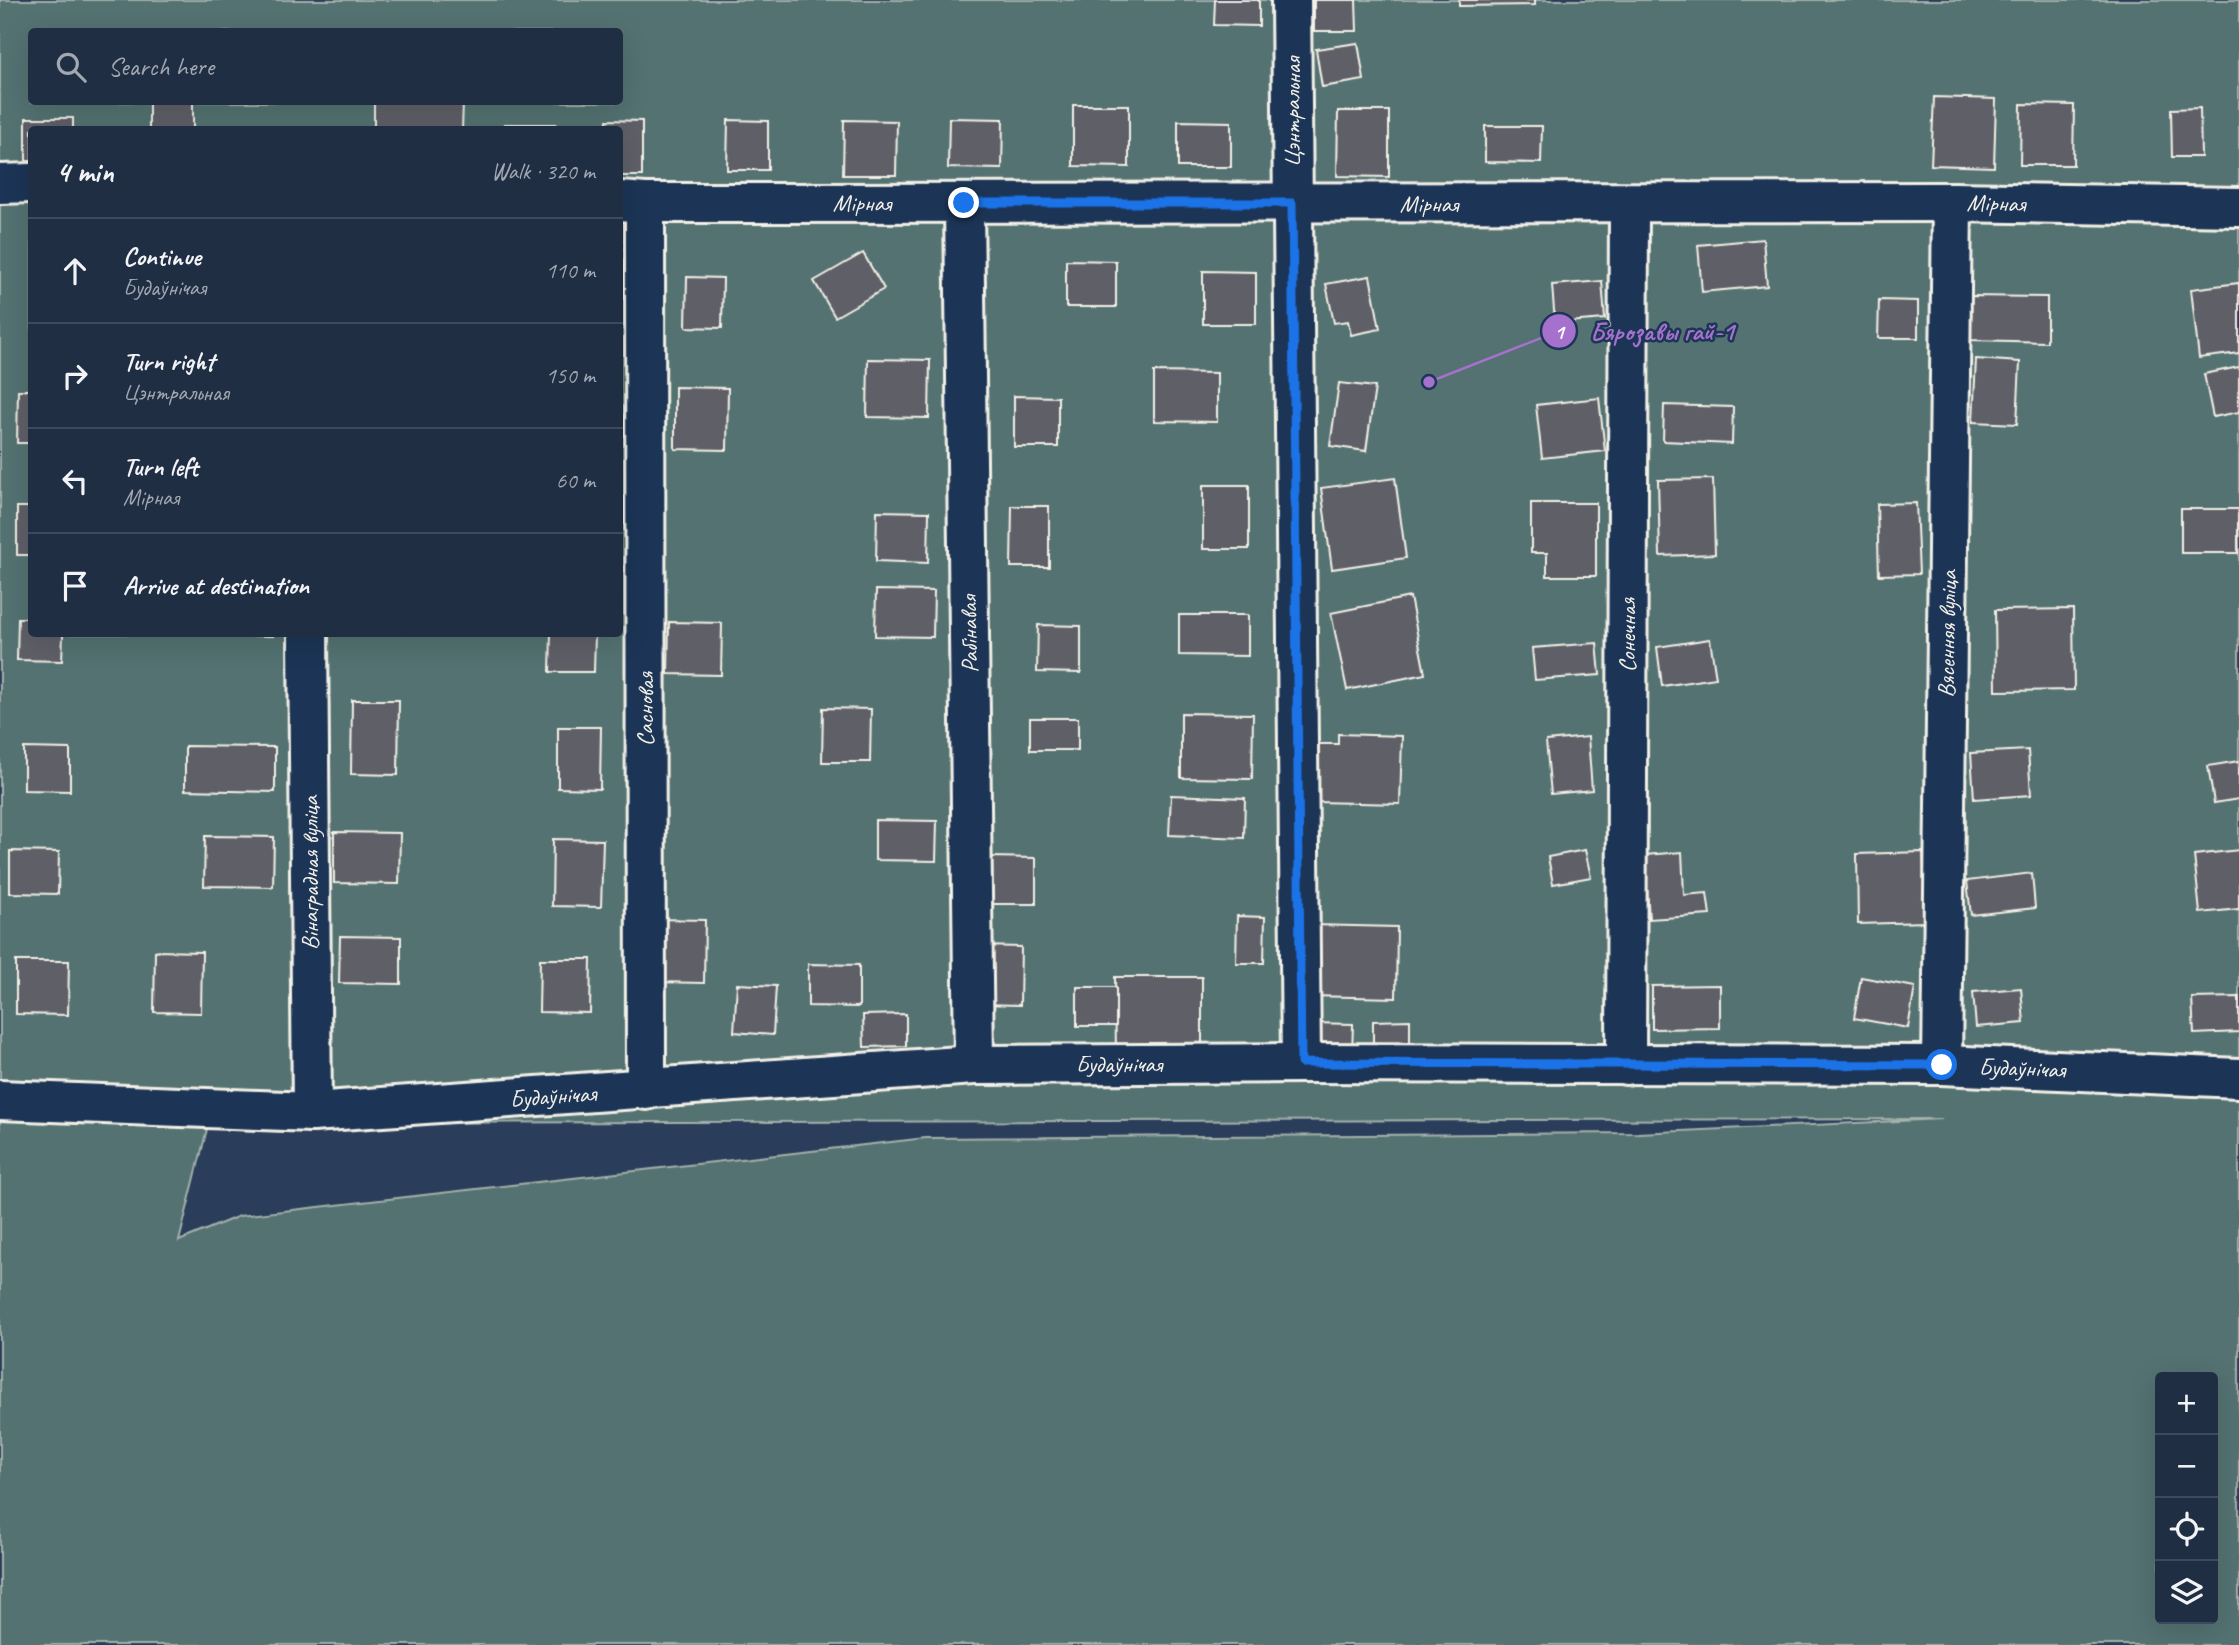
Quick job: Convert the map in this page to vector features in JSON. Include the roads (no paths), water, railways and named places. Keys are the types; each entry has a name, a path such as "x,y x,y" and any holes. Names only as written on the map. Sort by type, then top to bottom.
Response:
{"street":[{"name":"Цэнтральная","path":"1291,0 1301,1063"},
{"path":"0,184 28,183"},
{"name":"Мірная","path":"632,202 1952,202 2239,207"},
{"name":"Сасновая","path":"632,202 646,1090"},
{"name":"Вясенняя вуліца","path":"1942,1065 1952,202"},
{"name":"Рабінавая","path":"964,203 974,1065"},
{"name":"Сонечная","path":"1626,1065 1629,204"},
{"name":"Вінаградная вуліца","path":"309,637 312,1112"},
{"name":"Будаўнічая","path":"0,1100 312,1112 974,1065 1942,1065 2239,1078"}],"place":[{"name":"Бярозавы гай-1","path":"1429,382"}]}
